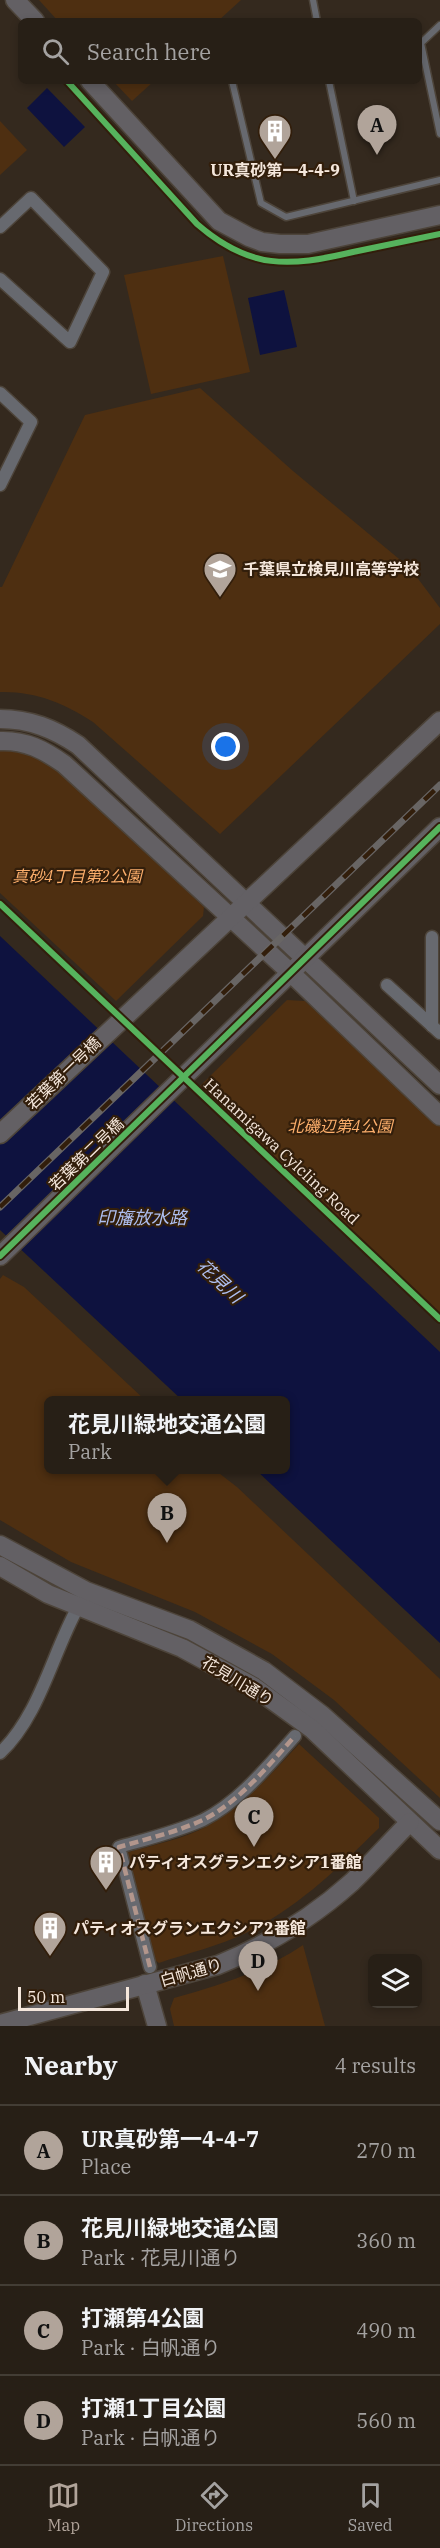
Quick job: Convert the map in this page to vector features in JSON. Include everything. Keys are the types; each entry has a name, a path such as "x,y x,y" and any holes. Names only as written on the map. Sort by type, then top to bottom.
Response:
{"street":[{"path":"15,0 32,18"},
{"path":"93,84 219,221 262,242 308,244 440,215"},
{"path":"0,227 31,198 103,272 70,342 0,279"},
{"path":"0,393 31,422 0,485"},
{"path":"0,718 35,723 60,733 78,745 440,1085"},
{"name":"若葉第一号橋","path":"0,1134 440,721"},
{"path":"0,741 33,745 64,764 291,973 440,1116"},
{"name":"若葉第二号橋","path":"0,1256 191,1072 440,826"},
{"path":"432,937 436,1029"},
{"path":"387,985 436,1029"},
{"name":"花見川通り","path":"0,1545 86,1591 190,1630 264,1671 322,1715 440,1821"},
{"name":"花見川通り","path":"0,1566 48,1594 182,1648 254,1687 312,1729 440,1850"},
{"path":"0,1752 13,1740 33,1705 78,1607"},
{"path":"157,2026 119,1847 166,1834 204,1819 247,1786 295,1736"},
{"name":"白帆通り","path":"0,2024 147,1976 218,1965 285,1933 353,1881 410,1822"}],"lane":[{"path":"313,0 316,18"},
{"path":"422,42 440,25"},
{"path":"422,48 440,134"},
{"path":"233,84 261,203 286,217 440,180"},
{"path":"330,84 354,201"}],"green space":[{"path":"39,0 241,0 221,18 55,18"},
{"path":"116,84 151,84 132,101"},
{"path":"0,121 27,150 0,175"},
{"path":"223,256 250,372 151,394 124,275"},
{"path":"200,388 293,471 410,568 440,608 440,624 220,834 93,722 71,709 37,696 0,692 0,587 85,415"},
{"name":"真砂4丁目第2公園","path":"0,746 26,748 48,760 204,907 203,916 116,1001 0,893"},
{"name":"北磯辺第4公園","path":"287,1000 305,1001 440,1125 440,1313 199,1087"},
{"path":"3,1275 24,1287 141,1396 44,1396 44,1474 220,1474 237,1487 440,1679 440,1798 334,1700 272,1654 195,1612 71,1562 0,1520 0,1279"},
{"path":"299,1744 379,1818 379,1828 317,1886 265,1923 225,1942 159,1963 155,1960 125,1853 189,1834 222,1817 257,1788"},
{"path":"303,1945 325,2026 174,2026 170,2009 174,1998 257,1970"}],"water":[{"path":"47,88 85,127 64,147 27,108"},
{"path":"284,290 297,347 260,355 248,298"},
{"name":"印旛放水路","path":"0,936 440,1352 440,1643 260,1474 290,1474 290,1396 178,1396 0,1230"}],"railway":[{"path":"0,1207 440,785"}],"marked path":[{"path":"150,1967 119,1847 203,1820 229,1804 264,1771 295,1736"}],"cycle path":[{"path":"70,84 197,224 235,250 253,257 289,262 330,257 440,234"},
{"path":"0,1256 440,827"},
{"name":"Hanamigawa Cylcling Road","path":"0,904 440,1319"}],"place":[{"name":"UR真砂第一4-4-7","path":"377,155"},
{"name":"UR真砂第一4-4-9","path":"275,160"},
{"name":"千葉県立検見川高等学校","path":"220,598"},
{"name":"花見川緑地交通公園","path":"167,1543"},
{"name":"打瀬第4公園","path":"254,1847"},
{"name":"パティオスグランエクシア1番館","path":"106,1891"},
{"name":"パティオスグランエクシア2番館","path":"50,1957"},
{"name":"打瀬1丁目公園","path":"258,1991"}],"water label":[{"name":"花見川","path":"220,1281"}]}
